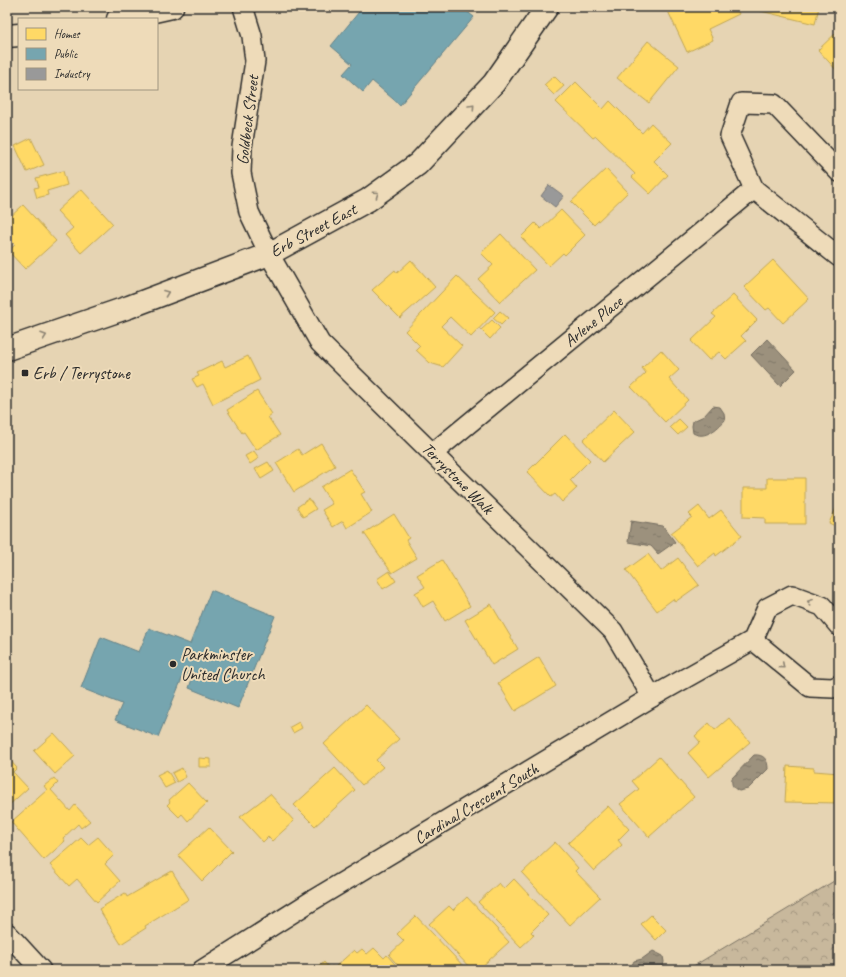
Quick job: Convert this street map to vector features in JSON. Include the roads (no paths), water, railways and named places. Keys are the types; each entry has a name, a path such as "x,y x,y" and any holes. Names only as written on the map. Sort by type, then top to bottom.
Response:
{"main road":[{"path":"122,18 172,7"},
{"name":"Erb Street East","path":"7,349 129,307 269,254 368,200 418,164 494,83 547,7"},
{"path":"7,36 18,34"}],"street":[{"name":"Goldbeck Street","path":"243,7 252,36 255,61 242,147 241,173 250,212 269,254"},
{"path":"839,172 774,104 742,103 730,136 754,189 839,257"},
{"name":"Arlene Place","path":"433,453 754,189"},
{"name":"Terrystone Walk","path":"269,254 320,343 612,631 652,697"},
{"path":"839,626 822,606 792,595 767,608 753,640 810,687 833,688 839,686"},
{"name":"Cardinal Crescent South","path":"202,970 313,900 652,697 753,640"},
{"path":"7,933 41,970"}],"water":[{"path":"767,339 796,370 780,386 751,355"},
{"path":"713,406 720,407 724,413 725,420 715,430 706,434 697,435 693,433 693,421 704,416"},
{"path":"631,521 663,526 675,542 658,554 651,546 628,542"},
{"path":"754,755 765,758 768,769 748,789 739,791 733,786 732,778"},
{"path":"653,951 663,956 664,962 662,970 628,970 628,965 632,965 634,961 642,959"}],"place":[{"name":"Erb / Terrystone","path":"25,373"},
{"name":"Parkminster United Church","path":"173,664"}]}
